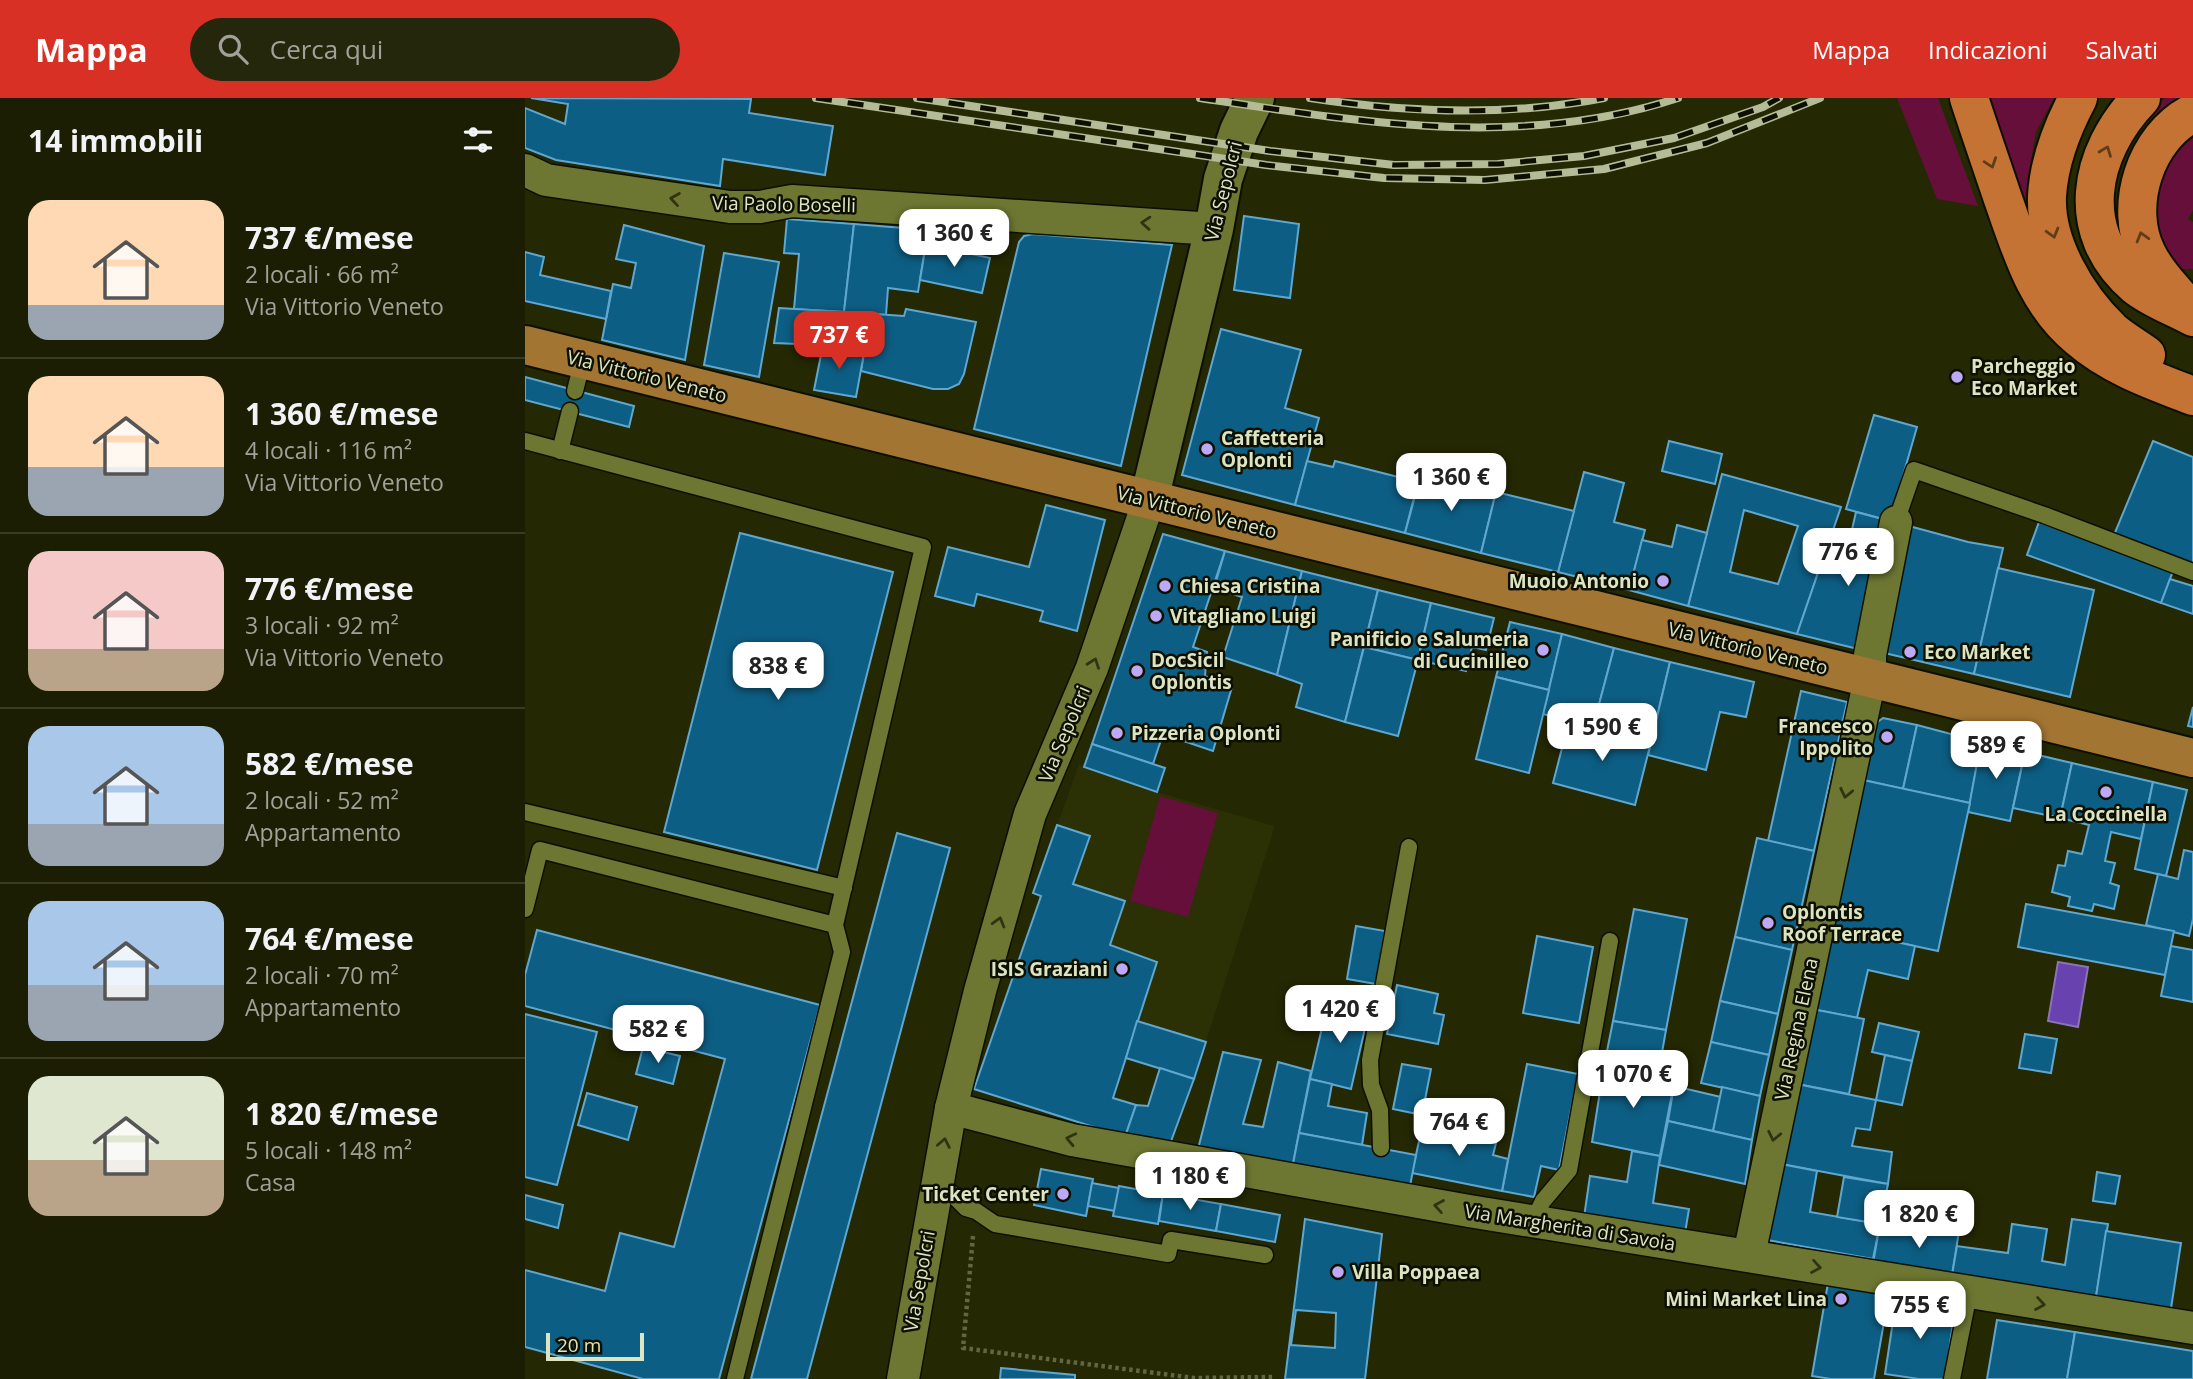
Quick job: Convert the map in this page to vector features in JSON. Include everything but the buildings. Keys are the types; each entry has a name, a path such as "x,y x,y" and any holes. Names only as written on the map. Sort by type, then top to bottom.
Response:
{"highway":[{"path":"1969,98 2021,251 2037,289 2057,317 2079,339 2106,356 2144,377 2193,396"},
{"path":"2078,98 2065,122 2053,161 2047,197 2051,230 2065,267 2086,302 2112,331 2193,387"},
{"path":"2141,98 2124,116 2109,142 2098,173 2094,198 2096,222 2103,246 2118,269 2139,288 2193,315"},
{"path":"2193,113 2169,131 2154,149 2142,176 2138,231 2146,253 2159,274 2193,315"}],"main road":[{"name":"Via Vittorio Veneto","path":"525,345 579,375 1149,500 2193,758"}],"street":[{"name":"Via Sepolcri","path":"902,1379 951,1108 980,991 1030,814 1092,668 1149,500 1227,167 1239,131 1255,98"},
{"name":"Via Paolo Boselli","path":"525,170 546,180 730,207 760,207 792,201 1214,229"},
{"path":"1870,678 1872,645 1896,522"},
{"name":"Via Regina Elena","path":"1749,1255 1870,678"},
{"name":"Via Margherita di Savoia","path":"951,1108 1072,1140 1374,1187 1533,1221 2193,1328"}],"lane":[{"path":"560,451 570,411"},
{"path":"525,441 923,547 835,925 842,952 735,1379"},
{"path":"1896,522 1914,470 2044,515 2193,572"},
{"path":"525,812 844,888"},
{"path":"1381,1148 1380,1110 1371,1085 1370,1060 1409,847"},
{"path":"525,909 540,850 835,925"},
{"path":"1533,1221 1543,1201 1569,1170 1610,941"},
{"path":"936,1190 950,1192 966,1208 976,1211 995,1224 1168,1254 1171,1240 1265,1255"},
{"path":"1952,1379 1969,1293"}],"path":[{"path":"976,1211 963,1348 1193,1378 1273,1377"}],"shaded area":[{"path":"1897,98 1938,98 1978,206 1937,199"},
{"path":"1987,98 2054,98 2036,132 2027,183 2026,214"},
{"path":"2165,98 2186,98 2153,117 2127,146 2146,117"},
{"path":"2193,134 2193,210 2188,219 2193,222 2193,269 2179,269 2162,256 2149,207 2172,150"},
{"name":"ISIS Graziani","path":"1079,764 1157,792 1275,826 1194,1079 1126,1058 1113,1098 1136,1105 1125,1137 974,1089 1040,896 1033,893"},
{"path":"1160,796 1218,813 1188,917 1130,901"},
{"path":"2058,962 2088,967 2078,1027 2048,1021"}],"railway":[{"path":"816,98 1266,165 1384,178 1485,180 1604,169 1707,143 1820,98"},
{"path":"917,98 1270,151 1394,165 1498,164 1584,156 1674,138 1763,107 1779,98"},
{"path":"1200,98 1380,122 1500,127 1560,123 1619,114 1678,98"},
{"path":"1310,98 1383,107 1457,111 1531,108 1604,98"}],"place":[{"name":"Parcheggio Eco Market","path":"1957,377"},
{"name":"Caffetteria Oplonti","path":"1207,449"},
{"name":"Muoio Antonio","path":"1663,581"},
{"name":"Chiesa Cristina","path":"1165,586"},
{"name":"Vitagliano Luigi","path":"1156,616"},
{"name":"Panificio e Salumeria di Cucinilleo","path":"1543,650"},
{"name":"Eco Market","path":"1910,652"},
{"name":"DocSicil Oplontis","path":"1137,671"},
{"name":"Pizzeria Oplonti","path":"1117,733"},
{"name":"Francesco Ippolito","path":"1887,737"},
{"name":"La Coccinella","path":"2106,792"},
{"name":"Oplontis Roof Terrace","path":"1768,923"},
{"name":"ISIS Graziani","path":"1122,969"},
{"name":"Ticket Center","path":"1063,1194"},
{"name":"Villa Poppaea","path":"1338,1272"},
{"name":"Mini Market Lina","path":"1841,1299"}]}
